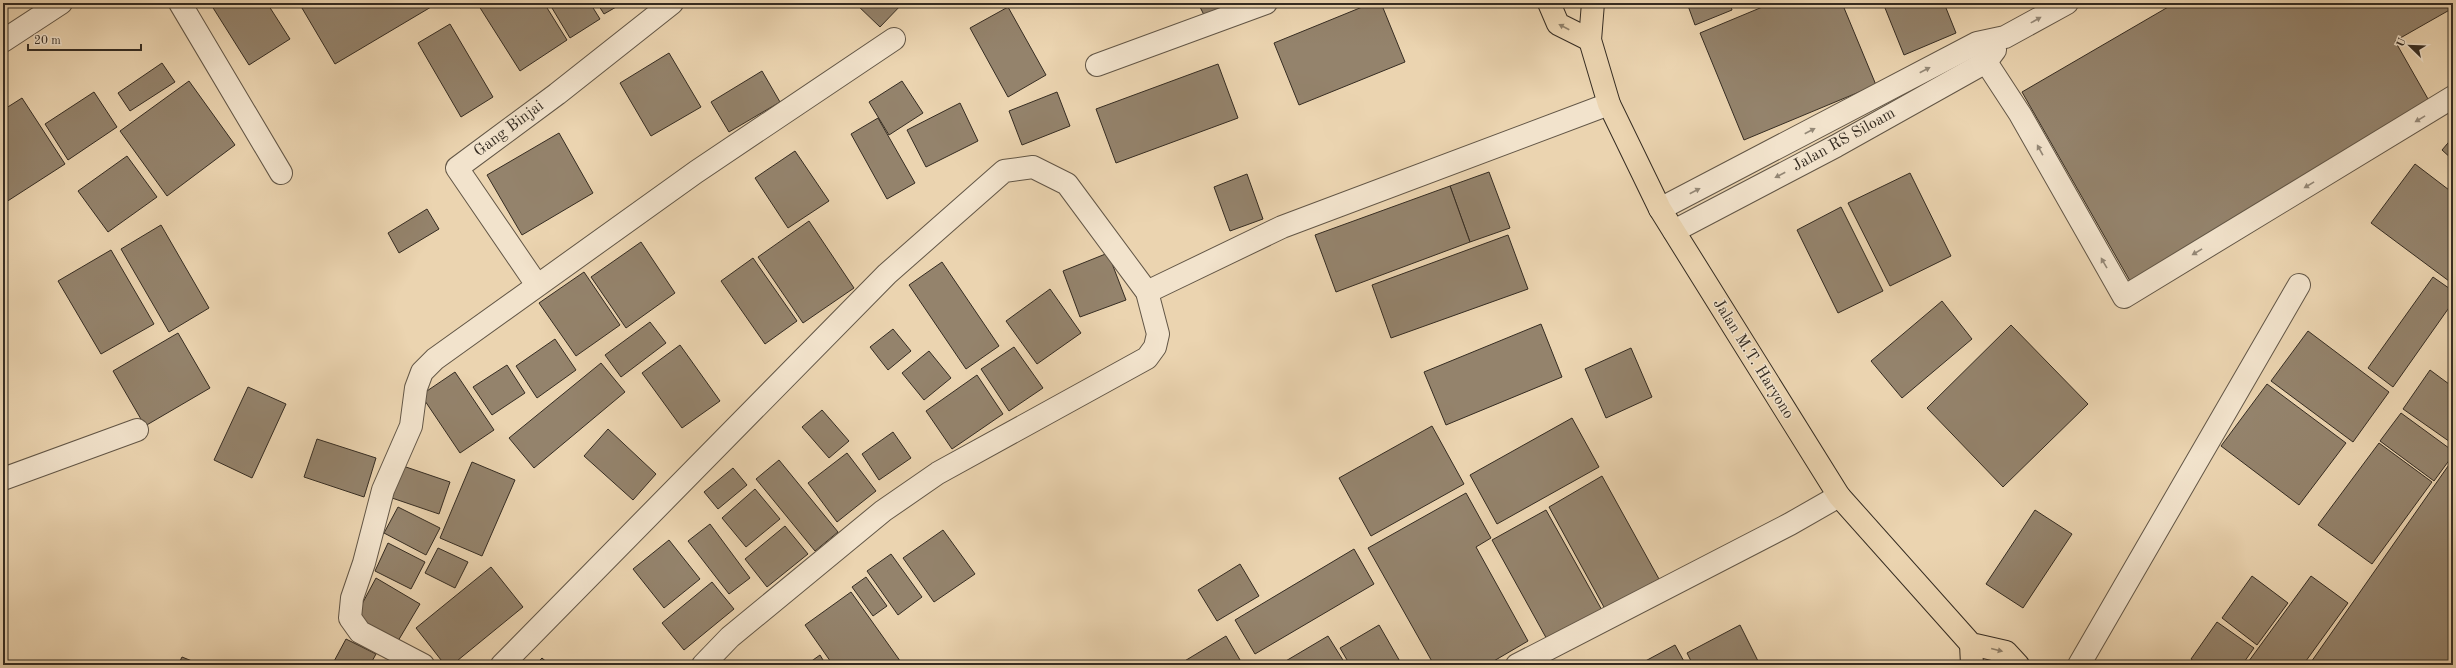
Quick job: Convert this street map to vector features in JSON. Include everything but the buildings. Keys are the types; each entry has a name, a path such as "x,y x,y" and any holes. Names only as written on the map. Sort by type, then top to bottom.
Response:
{"main road":[{"path":"1548,3 1558,24 1590,40"},
{"name":"Jalan M.T. Haryono","path":"1593,3 1590,40 1609,104 1660,209 1838,496 1971,654 2006,652 2018,665"}],"street":[{"path":"3,41 61,3"},
{"path":"180,3 281,173"},
{"name":"Gang Binjai","path":"537,285 457,168 557,94 672,3"},
{"path":"1097,65 1266,3"},
{"name":"Jalan RS Siloam","path":"1660,209 1977,43 2005,37 2067,3"},
{"name":"Jalan RS Siloam","path":"1674,231 1836,146 1986,62 2005,37"},
{"path":"423,665 360,632 350,618 352,598 364,563 383,490 410,426 416,388 422,372 435,359 696,172 894,39"},
{"path":"1986,62 2020,114 2124,297 2453,97"},
{"path":"1147,292 1282,227 1609,104"},
{"path":"502,665 887,274 1004,171 1033,167 1067,184 1147,292 1158,334 1155,347 1148,358 938,473 883,510 730,637 703,665"},
{"path":"2079,665 2298,285"},
{"path":"3,479 137,430"},
{"path":"1517,665 1776,531 1838,496"}]}
